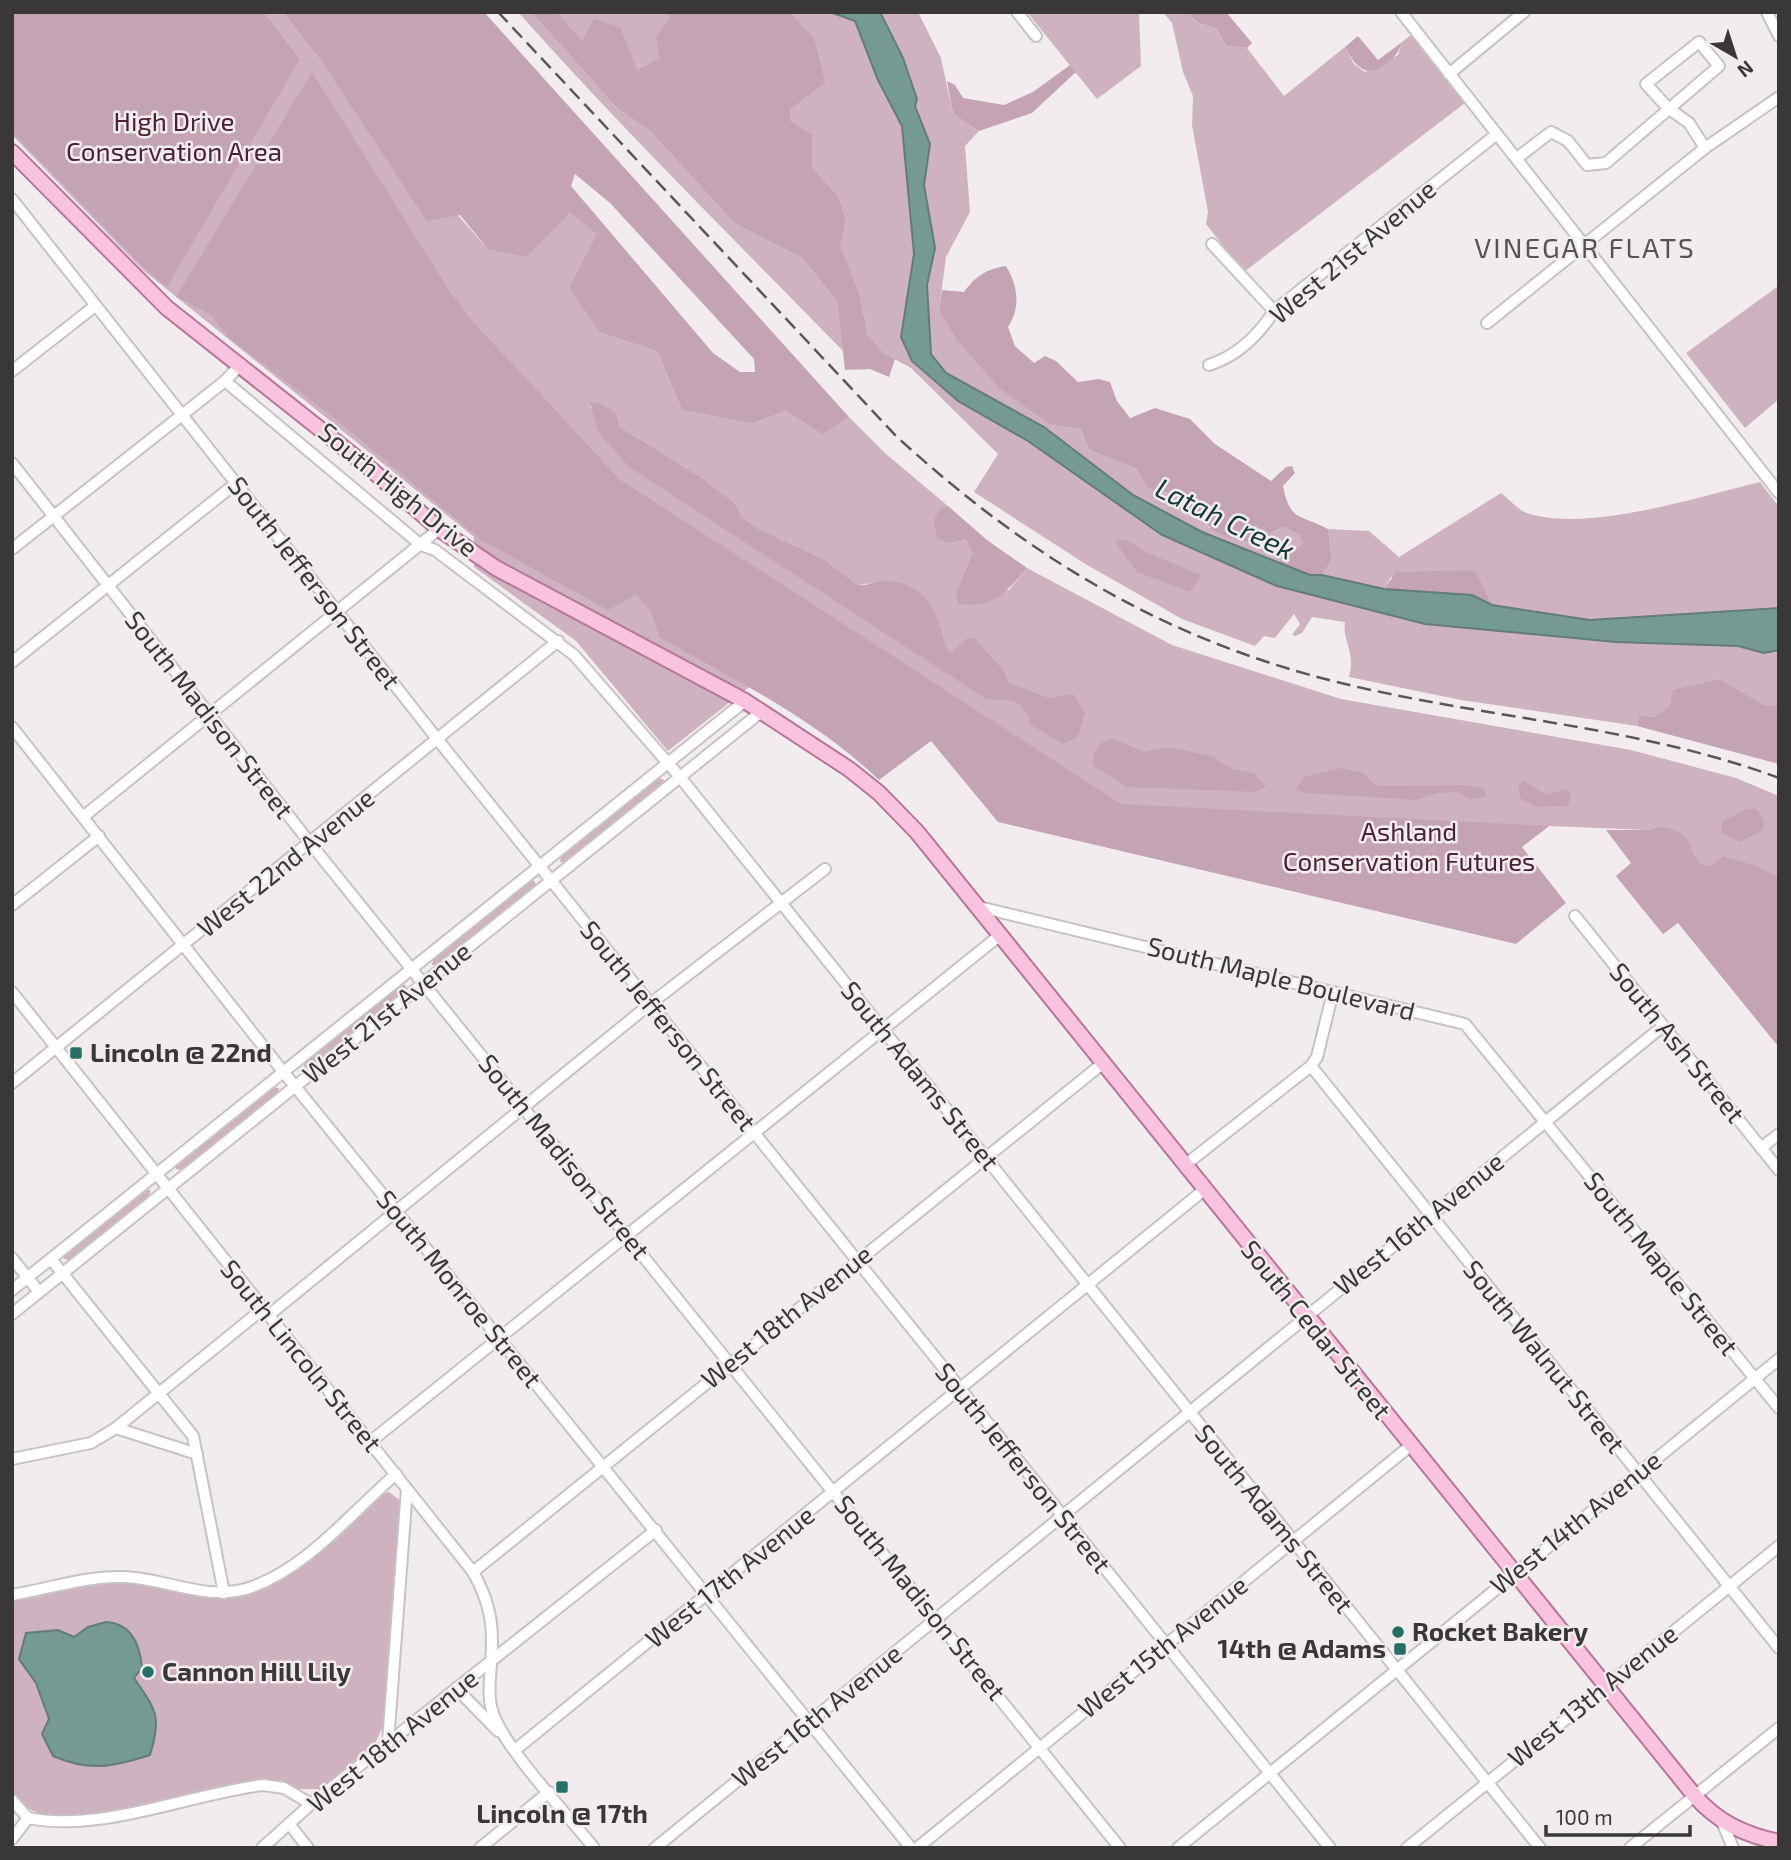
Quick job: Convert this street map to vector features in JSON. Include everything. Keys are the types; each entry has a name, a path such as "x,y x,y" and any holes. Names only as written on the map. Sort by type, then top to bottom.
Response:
{"main road":[{"name":"South High Drive","path":"12,152 113,257 167,308 241,363 439,529 496,568 745,701 849,769 898,811"},
{"name":"South Cedar Street","path":"898,811 1513,1574 1694,1795 1721,1819"},
{"path":"1721,1819 1736,1830 1779,1842"}],"street":[{"path":"1017,12 1036,36"},
{"path":"1401,12 1779,493"},
{"path":"1449,74 1524,12"},
{"path":"1767,12 1779,36"},
{"path":"1517,159 1551,132 1568,141 1587,164 1606,163 1668,108 1719,66 1699,41 1646,84 1668,108 1689,123 1705,148"},
{"path":"1487,323 1705,148 1779,97"},
{"name":"West 21st Avenue","path":"1209,365 1230,358 1264,326 1274,311 1497,134"},
{"name":"South Jefferson Street","path":"12,199 438,740 1330,1848"},
{"path":"1212,244 1274,311"},
{"path":"12,371 95,306"},
{"path":"12,549 225,381 241,363"},
{"name":"South Adams Street","path":"225,381 421,545 435,550 558,641 594,677 680,777 1540,1848"},
{"name":"South Madison Street","path":"12,463 310,843 731,1362 1120,1848"},
{"path":"12,662 235,484"},
{"path":"83,817 439,529"},
{"name":"West 22nd Avenue","path":"12,1083 558,641"},
{"name":"West 21st Avenue","path":"12,1290 745,701"},
{"name":"West 21st Avenue","path":"12,1314 761,712"},
{"name":"South Monroe Street","path":"12,727 283,1071 911,1848"},
{"path":"12,905 99,836"},
{"path":"12,1459 91,1443 116,1428 395,1210 780,901 825,869"},
{"name":"South Maple Boulevard","path":"975,906 1465,1024 1544,1121"},
{"name":"South Ash Street","path":"1575,916 1779,1171"},
{"path":"370,1442 999,936"},
{"name":"South Lincoln Street","path":"12,992 473,1572 488,1598 492,1627 492,1662 488,1691 494,1717 515,1750"},
{"path":"1185,1166 1311,1066 1317,1057 1333,992"},
{"name":"West 16th Avenue","path":"655,1848 1663,1026"},
{"name":"West 18th Avenue","path":"473,1572 1102,1064"},
{"name":"South Walnut Street","path":"1311,1066 1779,1648"},
{"name":"South Maple Street","path":"1544,1121 1779,1408"},
{"path":"1761,1148 1779,1134"},
{"name":"West 17th Avenue","path":"515,1750 1204,1190"},
{"path":"12,1258 39,1292"},
{"path":"51,1259 193,1436 224,1593"},
{"name":"West 14th Avenue","path":"1178,1848 1779,1359"},
{"path":"116,1428 197,1454"},
{"name":"West 15th Avenue","path":"917,1848 1410,1447"},
{"path":"12,1595 119,1577 141,1578 195,1592 224,1593 256,1585 297,1562 396,1474"},
{"path":"388,1742 407,1489"},
{"name":"West 18th Avenue","path":"262,1848 311,1804 656,1530"},
{"name":"West 13th Avenue","path":"1407,1848 1779,1546"},
{"name":"South Lincoln Street","path":"456,1688 515,1750 594,1848"},
{"path":"1629,1848 1779,1728"},
{"path":"12,1800 28,1818 93,1820 263,1785 284,1788 311,1804"},
{"path":"480,1848 549,1792"},
{"path":"12,1839 28,1818"},
{"name":"South Cedar Street","path":"1721,1819 1733,1848"},
{"path":"290,1825 308,1848"}],"green space":[{"name":"High Drive Conservation Area","path":"12,12 300,59 264,12 283,12 324,65 488,249 571,213 598,234 601,333 657,351 682,410 751,424 786,411 823,435 849,417 886,454 948,506 940,508 949,543 966,540 972,553 956,593 1009,590 1027,568 1172,645 1341,699 1631,750 1736,778 1779,796 1779,938 1690,912 1663,934 1616,876 1672,831 1662,826 1648,830 1549,826 1537,835 1529,825 998,822 858,634 620,479 558,413 772,669 668,751 576,641 474,567 474,537 143,270 12,135","holes":["589,406 617,414 620,427 701,477 735,503 742,517 757,528 825,560 858,585 874,583 871,624"]},
{"name":"High Drive Conservation Area","path":"12,12 264,12 300,59 167,287 144,268 12,132"},
{"path":"283,12 484,12 849,417 823,435 786,411 751,424 682,410 657,351 601,333 569,288 597,234 570,213 526,257 488,249 460,215 427,221 324,65","holes":["575,174 610,203 754,359 755,372 740,372 713,353 571,186"]},
{"path":"518,12 531,12 616,107 651,132 734,223 802,258 837,301 843,351 638,141"},
{"path":"531,12 557,12 582,41 594,19 620,27 637,70 659,58 656,36 669,19 664,12 790,12 815,39 826,83 790,110 791,122 812,134 812,167 839,197 846,220 840,246 859,292 868,335 885,354 895,359 889,377 870,369 845,370 837,301 802,258 734,223 651,132 616,107"},
{"path":"557,12 664,12 669,19 659,58 637,70 582,42"},
{"path":"790,12 830,12 855,20 878,80 902,126 914,254 901,337 958,401 1277,586 1687,643 1738,646 1764,653 1779,650 1779,706 1765,705 1720,679 1654,717 1639,715 1637,726 1461,700 1349,677 1351,660 1345,622 1312,617 1302,633 1295,636 1292,635 1300,624 1294,614 1275,638 1264,636 1255,646 1182,619 1087,565 974,492 998,454 911,368 885,354 868,335 859,292 839,246 846,220 839,197 812,167 812,134 791,123 790,110 826,83 815,39"},
{"path":"880,12 918,12 941,58 953,114 979,131 965,146 970,212 946,257 939,310 1051,425 1081,429 1089,450 1136,469 1148,489 1177,497 1196,512 1209,528 1270,533 1283,527 1301,535 1303,544 1283,555 1279,562 1202,532 1133,495 1044,427 946,374 931,354 927,285 935,248 924,185 930,144 915,106 917,99 903,58"},
{"path":"1027,12 1139,12 1141,66 1097,99"},
{"path":"1163,12 1187,12 1198,23 1217,29 1226,46 1247,48 1284,96 1345,47 1354,64 1365,72 1398,55 1402,42 1411,35 1465,103 1244,272 1206,224 1208,212 1192,125 1193,96 1183,72 1172,23"},
{"path":"1187,12 1226,12 1252,43 1247,48 1226,46 1217,29 1198,23"},
{"path":"1358,36 1378,60 1402,42 1389,61 1379,69 1367,71 1357,65 1345,47"},
{"path":"1070,65 1076,72 1032,113 979,131 953,114 947,81 955,85 963,98 1004,105 1033,92"},
{"name":"Ashland Conservation Futures","path":"312,72 449,290 475,324 620,479 1121,804 1549,826 1522,847 1566,903 1516,944 998,822 931,741 879,780 801,719 659,637 651,611 636,595 608,610 481,540 338,421 229,338 210,314 176,297"},
{"path":"1006,266 1016,296 1015,312 1008,327 1015,346 1034,363 1045,356 1056,361 1078,382 1099,379 1110,382 1117,401 1130,418 1155,408 1190,419 1215,444 1271,481 1286,467 1292,466 1295,473 1283,486 1289,506 1298,515 1328,529 1332,560 1322,575 1310,575 1279,562 1283,555 1303,544 1300,535 1283,527 1270,533 1267,543 1244,541 1220,534 1208,526 1183,500 1148,489 1136,469 1089,450 1081,429 1051,425 999,388 957,340 939,310 942,290 964,292 982,274"},
{"path":"1777,287 1779,399 1745,428 1686,353"},
{"path":"590,402 602,404 617,414 620,427 701,477 735,503 742,517 757,528 825,560 858,585 886,581 912,587 929,602 935,612 946,649 951,653 966,639 974,638 1004,671 1008,683 1049,698 1073,694 1085,712 1078,736 1063,744 1031,725 1024,709 1015,702 986,699 629,467 598,432"},
{"path":"1760,482 1779,507 1779,608 1590,620 1492,605 1474,570 1391,577 1384,589 1322,575 1332,560 1328,529 1369,531 1399,557 1501,493 1527,513 1552,518 1580,519 1643,511"},
{"path":"948,506 987,540 1027,568 1006,591 990,601 971,605 959,604 956,593 972,553 966,540 949,543 937,538 934,520 940,508"},
{"path":"1125,539 1148,553 1201,575 1190,592 1137,572 1115,542"},
{"path":"1475,570 1492,605 1472,595 1384,589 1396,572"},
{"path":"1720,679 1765,705 1779,706 1779,764 1637,726 1639,715 1654,717 1670,706 1673,690"},
{"path":"1111,738 1144,752 1168,747 1211,756 1232,769 1254,773 1266,786 1255,792 1127,787 1093,766 1096,748"},
{"path":"1341,768 1363,773 1376,786 1464,785 1484,788 1487,797 1469,799 1458,792 1438,793 1417,800 1305,793 1296,789 1304,777"},
{"path":"657,778 663,779 664,783 566,862 560,862 561,856"},
{"path":"1524,781 1546,795 1566,789 1571,792 1568,806 1536,807 1520,798 1519,785"},
{"path":"1747,809 1756,809 1764,820 1763,830 1739,842 1721,832 1723,821"},
{"path":"1662,826 1683,835 1701,864 1713,865 1723,856 1756,866 1779,877 1777,1045 1678,923 1663,934 1616,876 1631,863 1606,830 1648,830"},
{"path":"533,880 536,884 534,888 438,965 432,965 433,958"},
{"path":"403,983 408,989 310,1069 304,1067 304,1062"},
{"path":"273,1087 279,1088 278,1094 182,1170 176,1169 175,1165"},
{"path":"147,1189 150,1190 150,1196 70,1260 64,1259 63,1255"},
{"path":"389,1492 401,1501 384,1724 373,1748 320,1789 296,1789 273,1781 249,1781 115,1812 62,1817 34,1812 12,1793 12,1600 85,1585 129,1581 207,1597 240,1596 259,1589 287,1572 376,1495"}],"shaded area":[{"path":"830,12 880,12 903,58 917,99 915,106 930,144 924,185 935,248 927,285 931,354 946,373 1044,427 1133,495 1202,532 1310,575 1322,575 1384,589 1472,595 1492,605 1590,620 1779,608 1779,650 1764,653 1738,646 1616,642 1425,624 1277,586 1162,535 1028,441 958,401 912,361 901,337 914,254 902,126 878,80 855,21"},
{"path":"106,1622 122,1626 137,1644 142,1668 134,1678 152,1706 156,1731 150,1755 113,1765 90,1766 53,1756 42,1734 49,1719 36,1683 19,1659 26,1633 58,1630 74,1637 88,1627"}],"railway":[{"path":"498,12 897,437 951,484 1061,564 1178,628 1241,653 1306,674 1426,701 1630,737 1680,748 1779,778"}],"place":[{"name":"Lincoln @ 22nd","path":"76,1053"},
{"name":"Rocket Bakery","path":"1398,1632"},
{"name":"14th @ Adams","path":"1400,1649"},
{"name":"Cannon Hill Lily","path":"148,1672"},
{"name":"Lincoln @ 17th","path":"562,1787"}],"district":[{"name":"VINEGAR FLATS","path":"1585,248"}],"water label":[{"name":"Latah Creek","path":"1225,519"}]}
